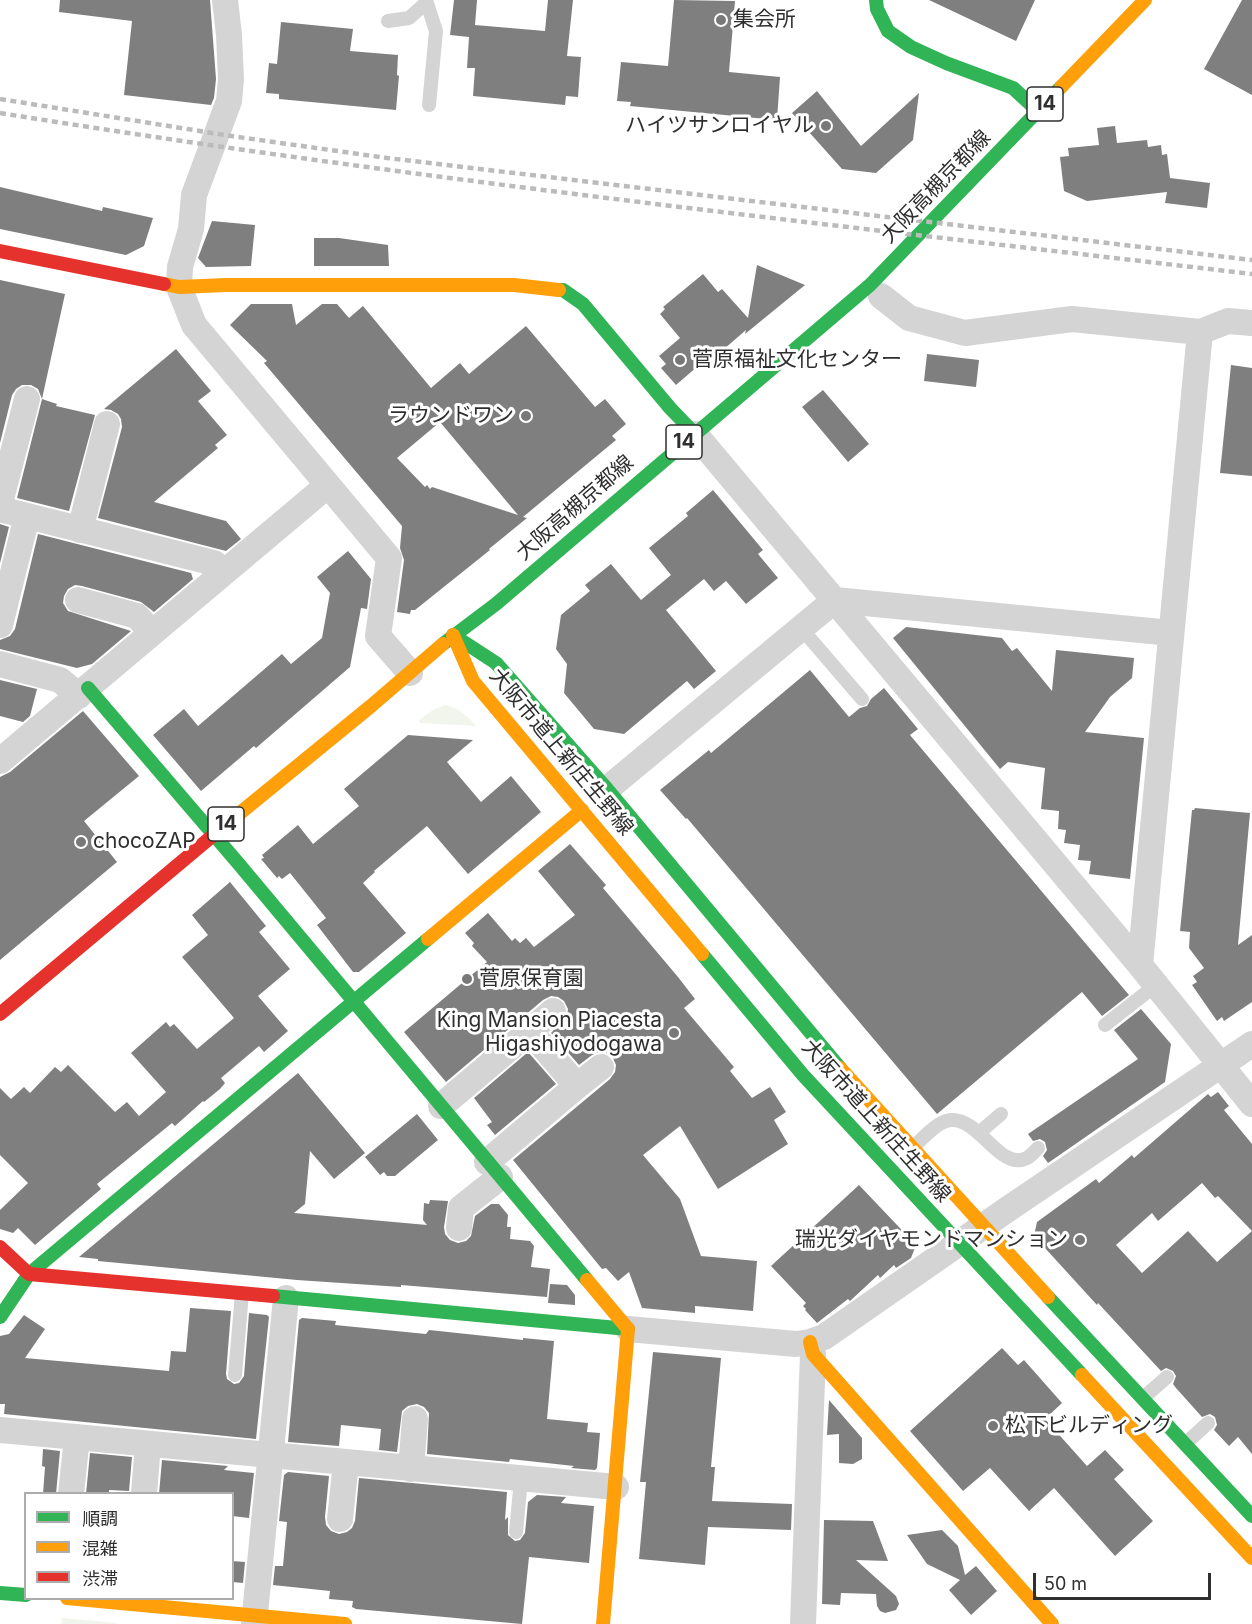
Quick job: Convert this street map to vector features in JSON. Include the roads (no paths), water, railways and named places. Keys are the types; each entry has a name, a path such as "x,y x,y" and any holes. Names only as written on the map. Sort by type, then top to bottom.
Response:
{"street":[{"path":"225,0 229,35 230,101 194,195 190,229 180,267 179,287 194,325 389,558 378,636 410,673"},
{"path":"876,0 877,9 888,31 896,37 911,47 946,63 1013,88 1038,111"},
{"name":"大阪高槻京都線","path":"0,1014 213,834 453,636 496,604 870,285 1145,0"},
{"path":"0,251 179,287 514,285 563,290 583,304 670,408 695,434 1148,975 1252,1104"},
{"path":"881,296 909,318 965,333 1072,319 1200,332 1228,321 1252,323"},
{"path":"1148,975 1171,633 1200,332"},
{"path":"0,504 27,399"},
{"path":"80,530 107,424"},
{"path":"0,762 328,485"},
{"path":"0,508 214,563 223,572"},
{"path":"0,625 27,516"},
{"path":"78,600 137,616 152,633"},
{"path":"607,789 835,600 1171,633"},
{"name":"大阪市道上新庄生野線","path":"453,636 496,663 607,789 829,1056 1185,1444 1251,1512"},
{"name":"大阪市道上新庄生野線","path":"453,636 473,681 803,1075 1252,1558"},
{"path":"0,664 60,680 83,692 213,834 628,1329 603,1624"},
{"path":"0,1317 29,1274 582,810"},
{"path":"441,1106 554,1011"},
{"path":"530,1030 578,1086"},
{"path":"803,1624 812,1348 824,1337 984,1226 1252,1044"},
{"path":"459,1228 461,1208 494,1169 578,1086 601,1067"},
{"path":"0,1247 29,1274 796,1344 812,1348 1052,1624"},
{"path":"255,1620 286,1298"},
{"path":"411,1469 415,1419"},
{"path":"0,1430 616,1487"},
{"path":"71,1492 77,1437"},
{"path":"144,1492 148,1444"},
{"path":"340,1519 346,1462"},
{"path":"1226,1531 1251,1512"},
{"path":"0,1593 24,1595"},
{"path":"76,1600 255,1620 345,1624"}],"lane":[{"path":"388,21 409,18 426,2 436,31 429,105"},
{"path":"801,628 862,699"},
{"path":"1105,1025 1148,975"},
{"path":"980,1132 1001,1114"},
{"path":"913,1147 943,1122 952,1120 980,1132 992,1147 1012,1159 1028,1158 1038,1148"},
{"path":"235,1375 242,1293"},
{"path":"1143,1398 1167,1377"},
{"path":"1185,1444 1208,1423"},
{"path":"516,1532 521,1479"}],"railway":[{"path":"0,99 387,158 1252,260"},
{"path":"0,113 312,160 782,219 1252,274"}],"place":[{"name":"集会所","path":"721,20"},
{"name":"ハイツサンロイヤル","path":"826,126"},
{"name":"菅原福祉文化センター","path":"680,360"},
{"name":"ラウンドワン","path":"526,416"},
{"name":"chocoZAP","path":"81,842"},
{"name":"菅原保育園","path":"467,979"},
{"name":"King Mansion Piacesta Higashiyodogawa","path":"674,1033"},
{"name":"瑞光ダイヤモンドマンション","path":"1080,1240"},
{"name":"松下ビルディング","path":"993,1426"}]}
